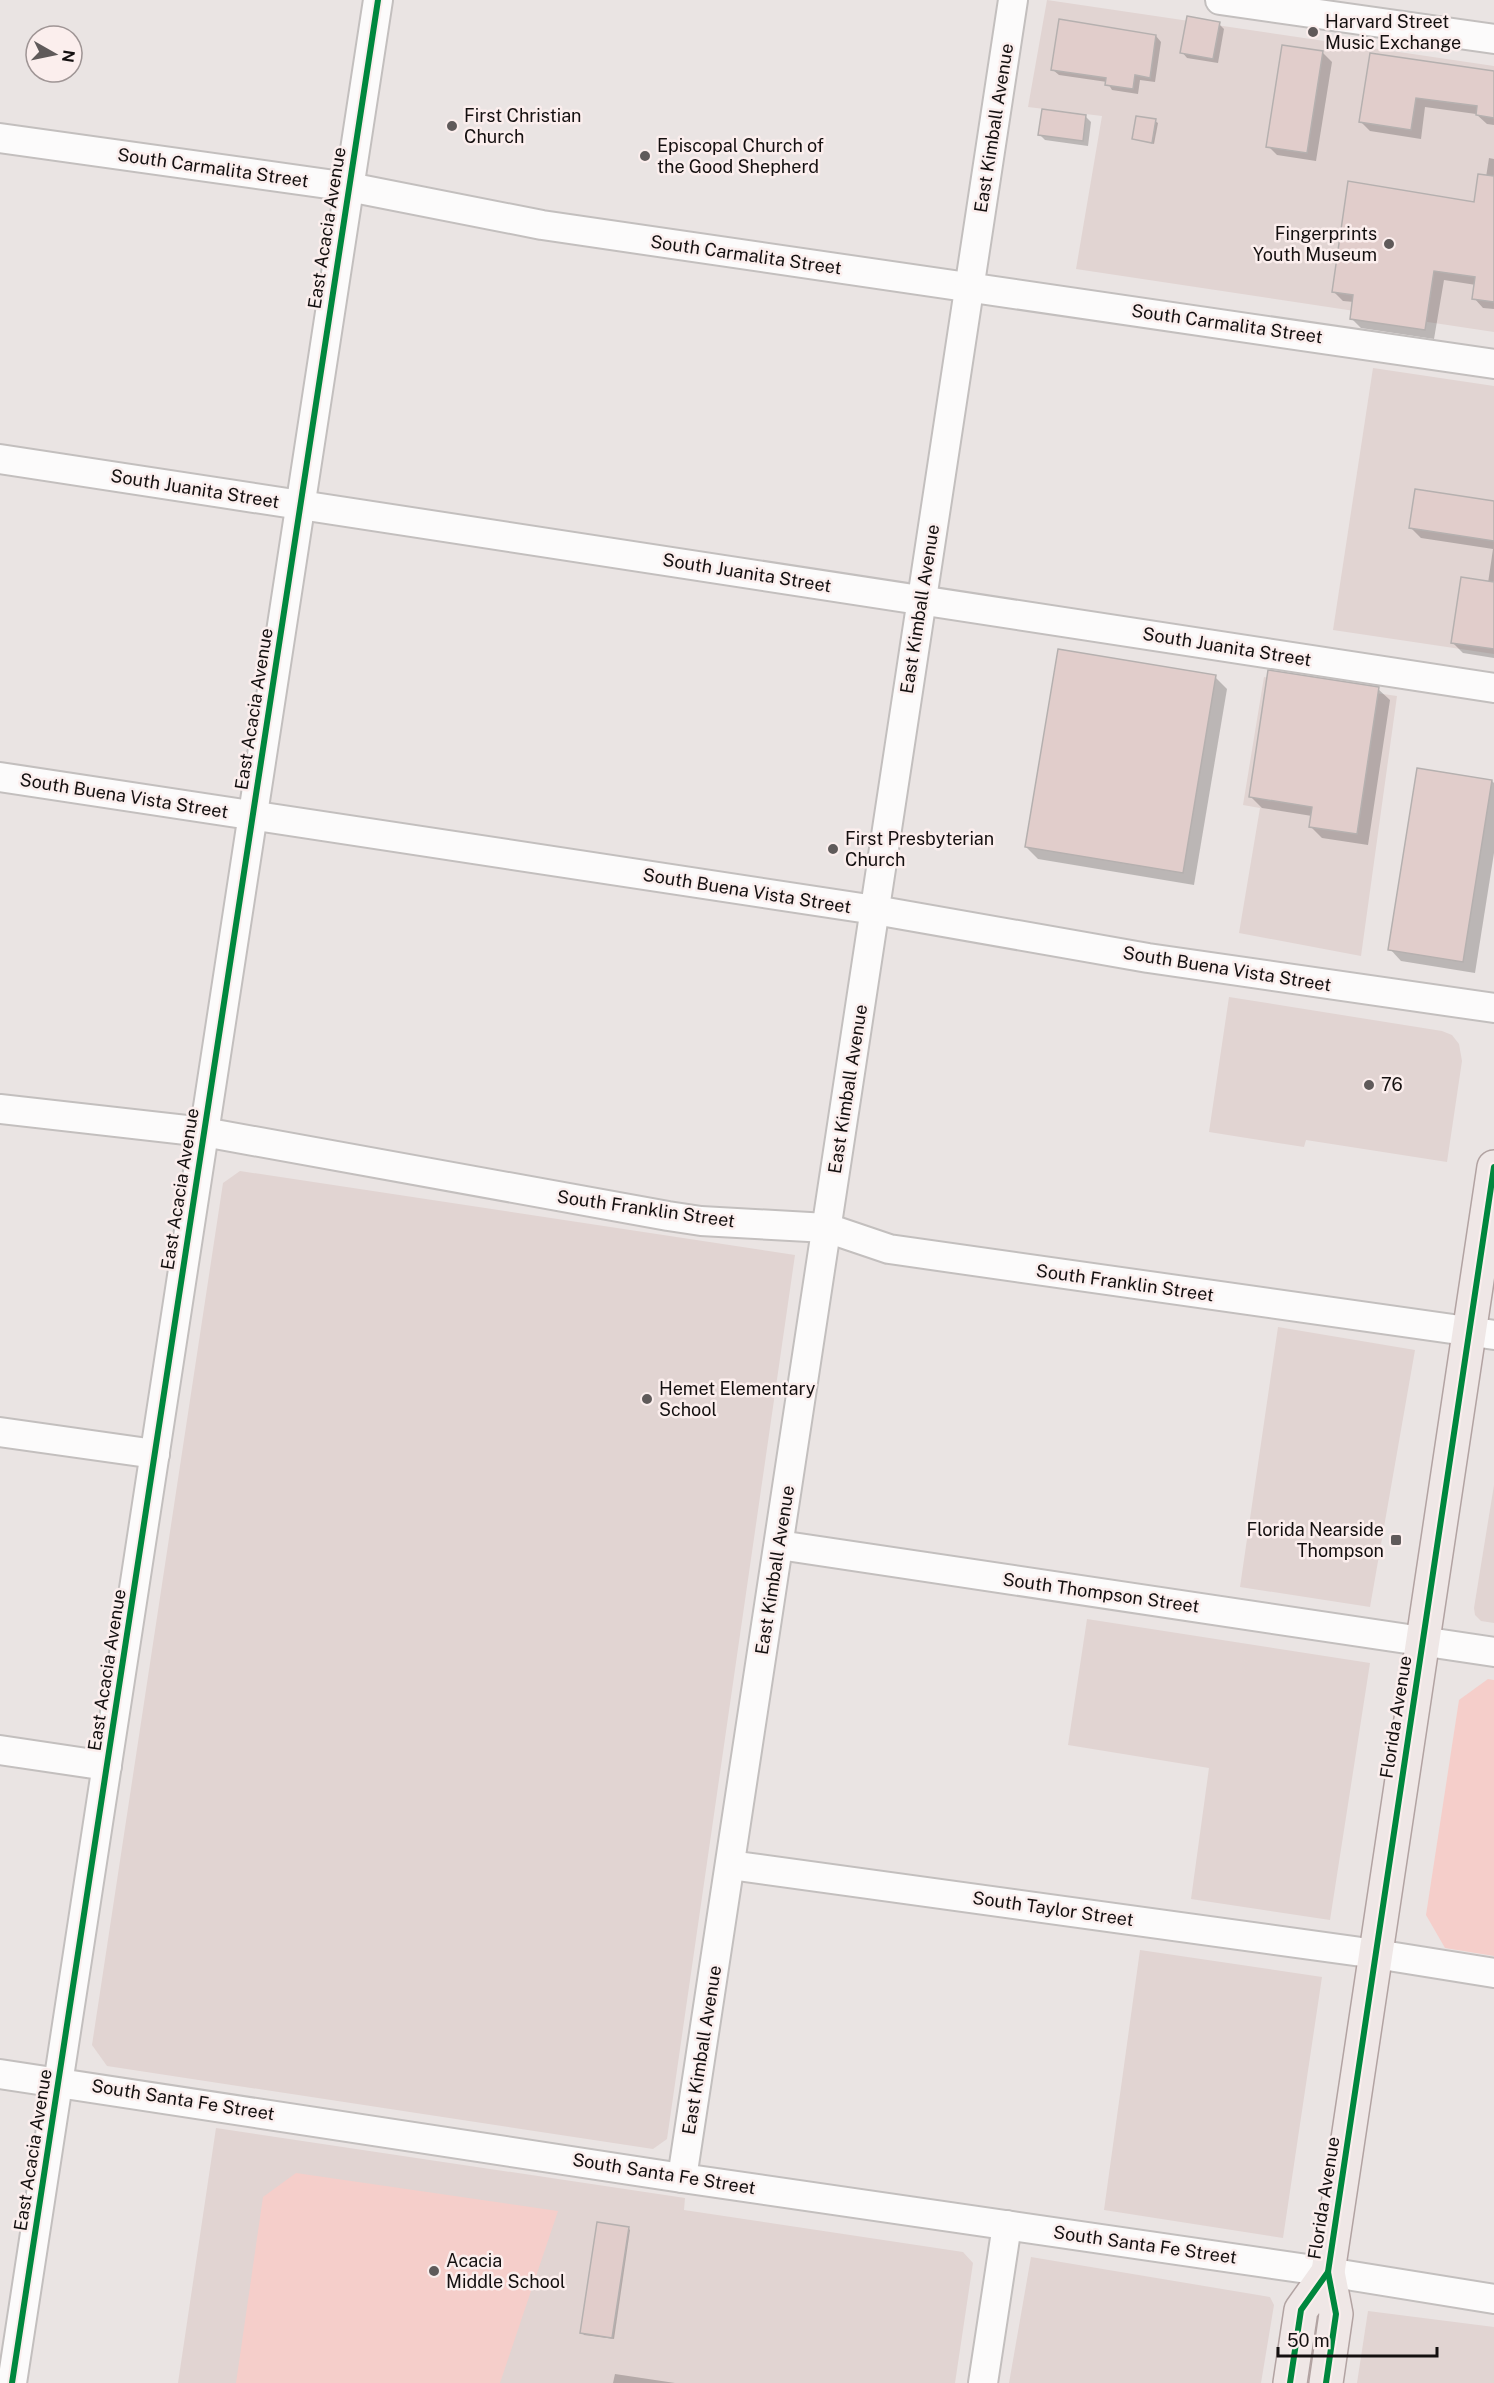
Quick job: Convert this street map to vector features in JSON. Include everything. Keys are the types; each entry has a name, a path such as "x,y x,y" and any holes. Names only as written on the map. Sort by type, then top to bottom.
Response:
{"main road":[{"name":"Florida Avenue","path":"1326,2383 1336,2314 1328,2272 1423,1640 1482,1333 1494,1167"},
{"name":"Florida Avenue","path":"1290,2383 1301,2310 1328,2272"}],"street":[{"name":"East Acacia Avenue","path":"12,2383 378,0"},
{"name":"East Kimball Avenue","path":"682,2178 1013,0"},
{"path":"1220,0 1494,39"},
{"name":"South Carmalita Street","path":"0,138 349,187 542,225 1494,364"},
{"name":"South Juanita Street","path":"0,459 1494,688"},
{"name":"South Buena Vista Street","path":"0,777 875,910 1148,958 1494,1008"},
{"name":"South Franklin Street","path":"0,1109 204,1132 668,1216 701,1221 826,1228 888,1249 1482,1333"},
{"path":"0,1432 155,1454"},
{"name":"South Thompson Street","path":"778,1545 1494,1652"},
{"path":"0,1750 107,1767"},
{"name":"South Taylor Street","path":"730,1865 1376,1954 1494,1973"},
{"name":"South Santa Fe Street","path":"0,2074 682,2178 1328,2272 1494,2299"},
{"path":"983,2383 1007,2225"}],"shaded area":[{"path":"1047,0 1494,66 1494,332 1076,269 1102,116 1028,107"},
{"path":"1373,368 1494,386 1494,654 1333,630"},
{"path":"1264,677 1397,696 1361,956 1239,933 1260,808 1243,805"},
{"path":"1229,997 1442,1031 1452,1035 1459,1044 1462,1061 1447,1162 1306,1140 1304,1147 1209,1132"},
{"path":"240,1171 795,1255 667,2139 653,2149 107,2066 92,2045 223,1183"},
{"path":"1278,1327 1415,1350 1370,1607 1240,1587"},
{"path":"1494,1485 1494,1623 1481,1621 1475,1615 1474,1608"},
{"path":"1087,1619 1370,1663 1330,1920 1191,1899 1209,1768 1068,1745"},
{"path":"1488,1679 1494,1680 1494,1956 1445,1948 1426,1915 1459,1700"},
{"path":"1140,1950 1322,1977 1283,2238 1104,2210"},
{"name":"Acacia Middle School","path":"216,2128 685,2198 684,2210 963,2252 973,2263 955,2383 178,2383"},
{"path":"296,2173 558,2211 500,2383 236,2383 263,2197"},
{"path":"1031,2257 1270,2297 1274,2305 1261,2383 1009,2383"},
{"path":"1368,2311 1494,2327 1494,2383 1357,2383"}],"building":[{"path":"1187,16 1220,22 1213,59 1180,53"},
{"path":"1059,19 1156,35 1150,78 1135,75 1133,89 1105,85 1106,78 1051,70"},
{"path":"1282,45 1323,51 1307,153 1266,147"},
{"path":"1370,53 1494,71 1494,118 1476,115 1477,106 1416,98 1411,130 1359,122"},
{"path":"1042,109 1086,115 1083,141 1038,135"},
{"path":"1136,116 1156,119 1152,143 1132,139"},
{"name":"Fingerprints Youth Museum","path":"1478,174 1494,176 1494,302 1472,299 1475,277 1434,271 1425,330 1350,319 1353,295 1332,292 1348,181 1474,202"},
{"path":"1415,489 1494,501 1494,541 1409,528"},
{"path":"1461,577 1494,582 1494,649 1451,643"},
{"path":"1058,649 1216,675 1183,873 1025,847"},
{"path":"1268,670 1379,687 1357,834 1309,827 1312,807 1249,797"},
{"path":"1417,768 1492,780 1463,962 1388,950"},
{"path":"597,2222 629,2227 612,2338 580,2333"}],"cycle path":[{"path":"12,2383 378,0"},
{"path":"1326,2383 1336,2314 1328,2272 1494,1167"},
{"path":"1290,2383 1301,2310 1328,2272"}],"place":[{"name":"Harvard Street Music Exchange","path":"1313,32"},
{"name":"First Christian Church","path":"452,126"},
{"name":"Episcopal Church of the Good Shepherd","path":"645,156"},
{"name":"Fingerprints Youth Museum","path":"1389,244"},
{"name":"First Presbyterian Church","path":"833,849"},
{"name":"76","path":"1369,1085"},
{"name":"Hemet Elementary School","path":"647,1399"},
{"name":"Florida Nearside Thompson","path":"1396,1540"},
{"name":"Acacia Middle School","path":"434,2271"}]}
